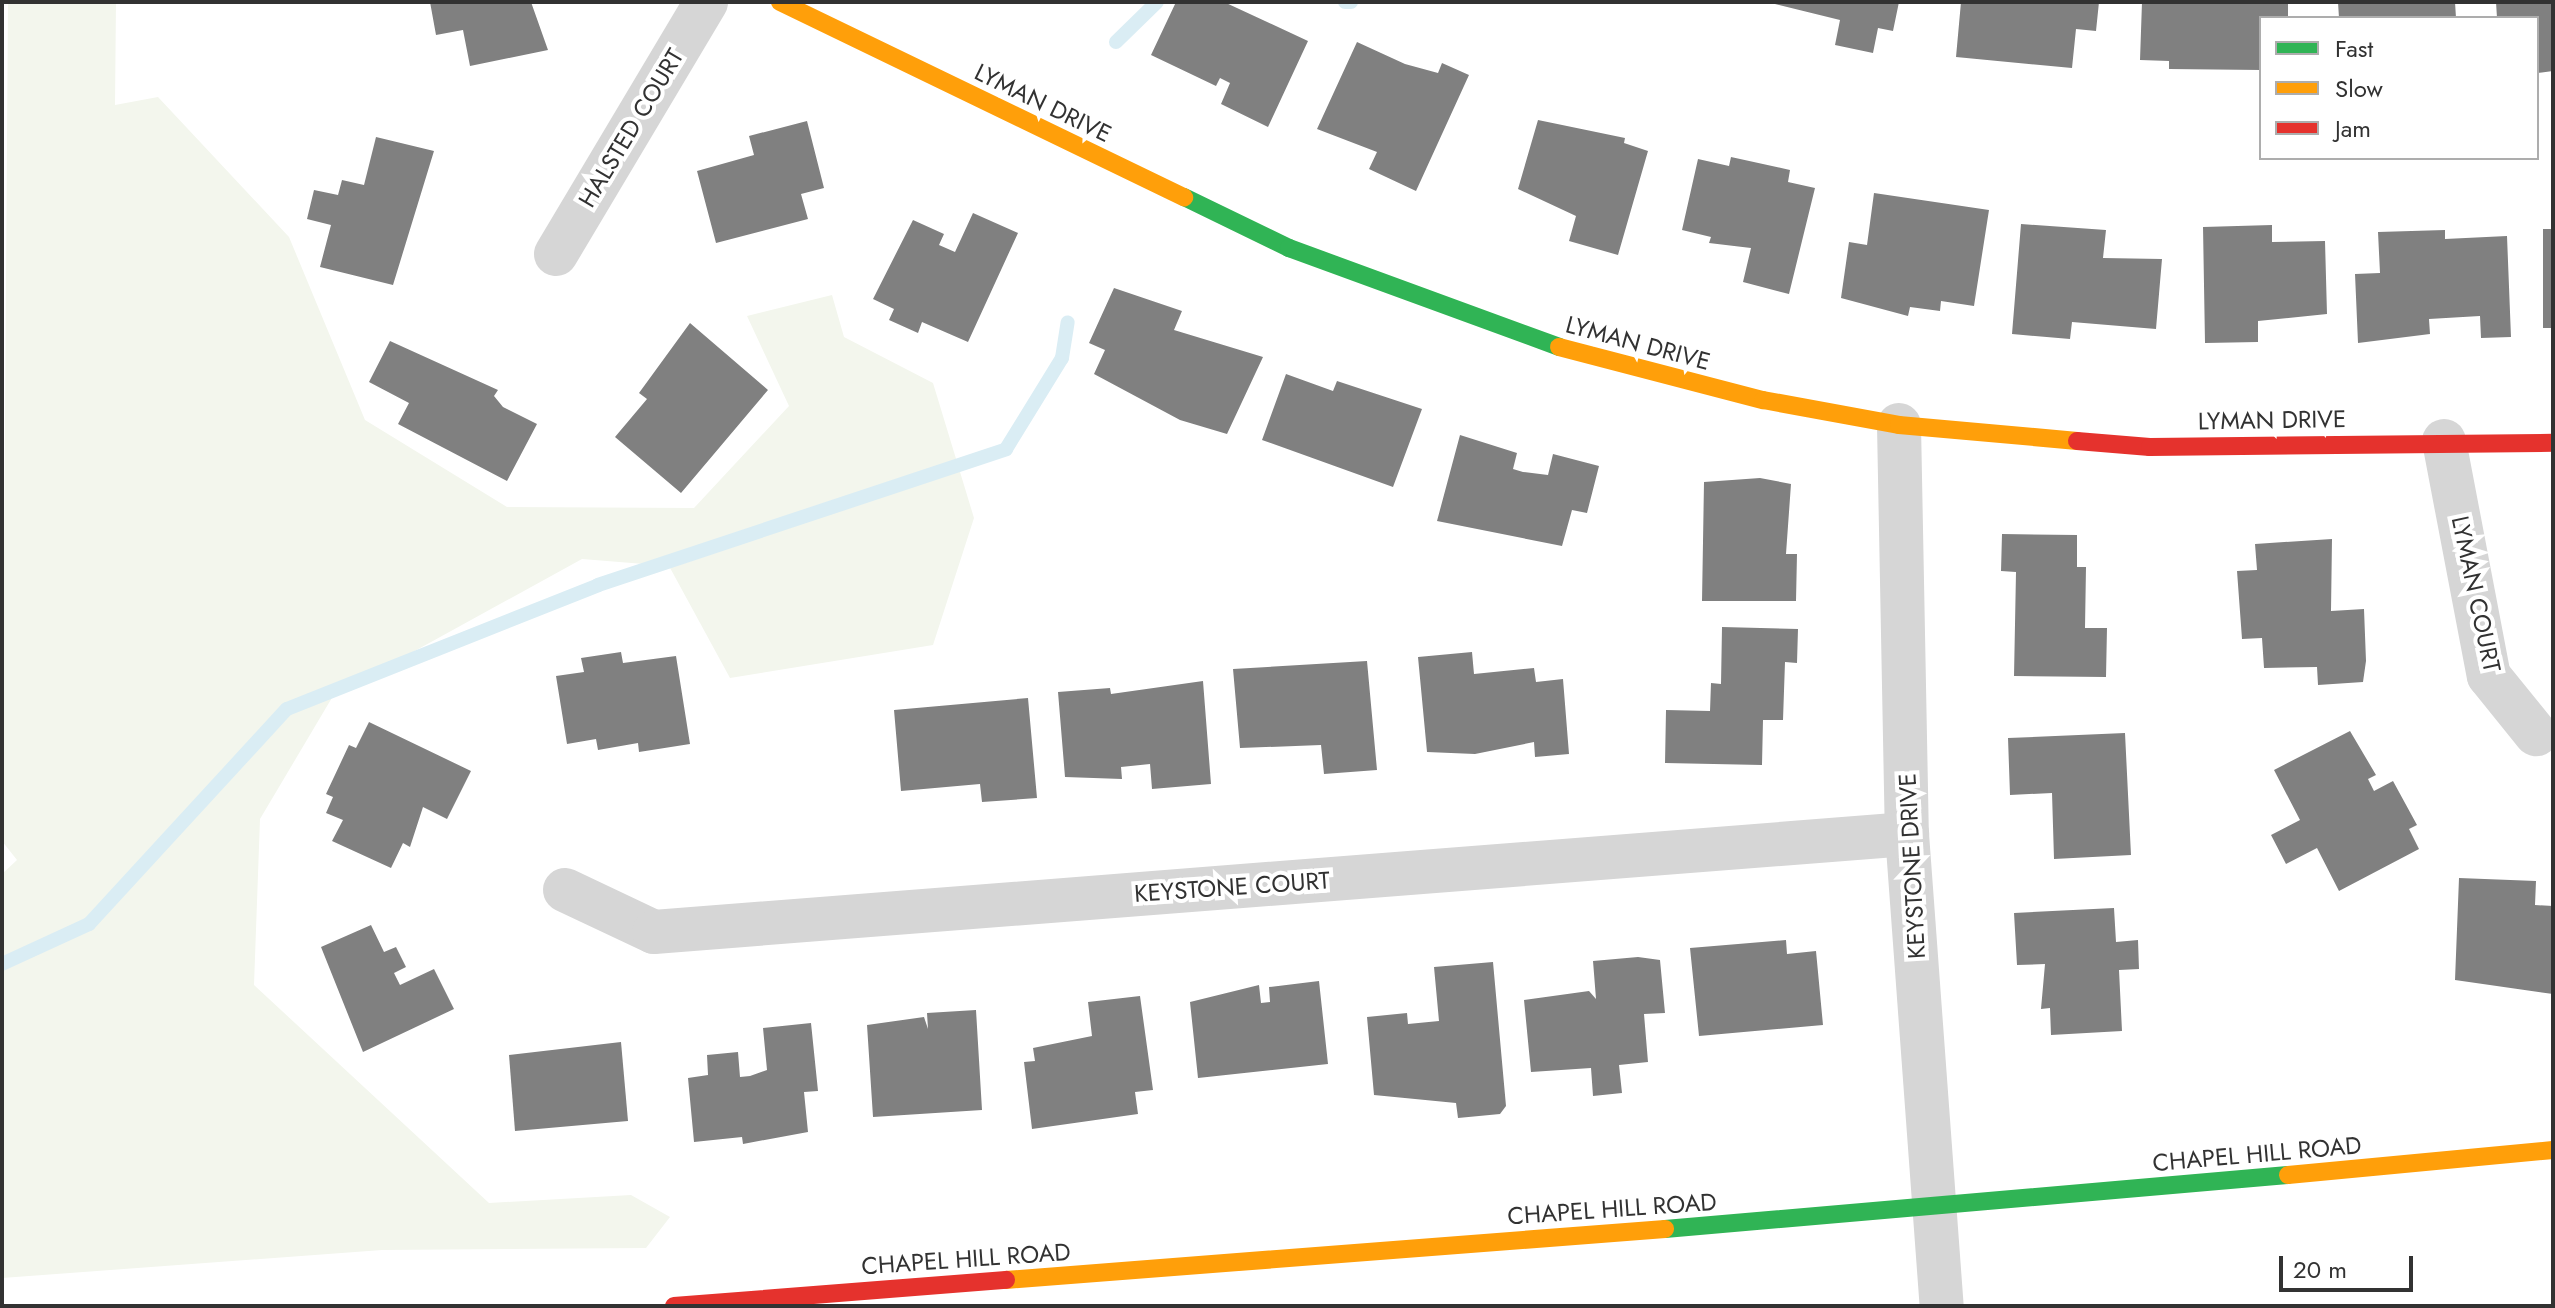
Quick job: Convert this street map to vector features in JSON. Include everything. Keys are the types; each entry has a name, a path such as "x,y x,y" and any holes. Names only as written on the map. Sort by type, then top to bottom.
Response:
{"street":[{"name":"HALSTED COURT","path":"556,254 706,2"},
{"name":"LYMAN DRIVE","path":"780,2 1289,248 1533,340 1763,400 1899,425 2150,447 2444,441 2553,443"},
{"name":"KEYSTONE DRIVE","path":"1899,425 1907,834 1942,1306"},
{"name":"LYMAN COURT","path":"2444,441 2489,676 2536,734"},
{"name":"KEYSTONE COURT","path":"565,890 654,932 1907,834"},
{"name":"CHAPEL HILL ROAD","path":"674,1306 1934,1208 2553,1150"}],"shaded area":[{"path":"8,2 116,2 115,105 158,97 289,237 365,420 507,507 694,508 789,406 747,316 832,295 844,337 933,383 974,518 933,645 730,678 669,566 582,559 333,696 260,819 254,985 489,1203 631,1195 670,1217 646,1248 382,1250 2,1278 2,874 17,860 2,841"}],"building":[{"path":"430,2 531,2 548,50 470,66 463,30 436,35"},
{"path":"1176,2 1224,2 1308,41 1268,127 1221,104 1230,83 1220,78 1216,86 1151,55"},
{"path":"1767,2 1899,2 1893,31 1878,28 1873,53 1835,45 1840,20"},
{"path":"1961,2 2099,2 2096,31 2076,29 2072,68 1956,57"},
{"path":"2142,2 2288,2 2288,16 2259,16 2259,70 2169,69 2169,61 2140,60"},
{"path":"2338,2 2455,2 2456,16 2339,16"},
{"path":"2496,2 2553,2 2553,71 2539,73 2539,16 2497,16"},
{"path":"1357,42 1405,64 1438,73 1442,63 1469,75 1416,191 1369,169 1377,152 1317,129"},
{"path":"1538,120 1625,138 1624,143 1648,151 1618,255 1569,241 1576,216 1518,189"},
{"path":"807,121 824,188 801,194 808,219 716,243 697,171 754,155 749,136"},
{"path":"376,137 434,151 393,285 320,267 331,225 307,219 314,190 338,195 342,180 364,185"},
{"path":"1731,157 1790,170 1788,182 1815,188 1789,294 1743,282 1751,248 1709,243 1711,237 1682,230 1698,159 1729,166"},
{"path":"1874,193 1989,210 1974,306 1941,301 1940,311 1910,307 1908,316 1841,298 1849,242 1867,245"},
{"path":"973,213 1018,233 968,342 922,322 918,333 889,320 894,309 873,299 913,220 944,234 939,245 955,252"},
{"path":"2021,224 2106,230 2103,258 2162,259 2156,329 2072,322 2070,339 2012,334"},
{"path":"2272,225 2272,242 2325,241 2327,314 2258,321 2258,342 2205,343 2203,227"},
{"path":"2543,229 2553,229 2553,328 2543,328"},
{"path":"2445,230 2445,239 2507,236 2511,337 2481,338 2480,316 2429,319 2430,334 2358,343 2355,274 2380,273 2378,232"},
{"path":"1114,288 1182,311 1174,330 1263,357 1227,434 1180,420 1094,374 1105,350 1089,343"},
{"path":"690,323 768,390 681,493 615,437 647,399 639,393"},
{"path":"390,341 498,390 494,396 503,407 537,424 507,481 398,424 409,403 369,382"},
{"path":"1286,374 1333,391 1337,381 1422,409 1393,487 1262,440"},
{"path":"1460,435 1517,453 1513,469 1523,472 1548,475 1553,454 1599,466 1587,513 1572,510 1562,546 1437,521"},
{"path":"1760,478 1791,484 1786,554 1797,554 1796,601 1702,601 1704,482"},
{"path":"2002,534 2077,535 2077,567 2086,567 2085,628 2107,628 2106,677 2014,676 2016,572 2001,571"},
{"path":"2332,539 2331,611 2364,609 2366,661 2363,682 2318,685 2317,667 2264,668 2262,638 2242,639 2237,571 2257,570 2255,544"},
{"path":"1722,627 1798,629 1797,663 1785,662 1783,720 1763,720 1762,765 1665,763 1666,710 1710,711 1711,683 1721,684"},
{"path":"621,652 623,663 676,656 690,744 639,752 638,743 598,750 596,739 567,744 556,676 584,672 581,658"},
{"path":"1472,652 1474,674 1534,668 1536,682 1563,679 1569,754 1535,757 1534,742 1475,754 1427,752 1418,657"},
{"path":"1367,661 1377,770 1324,774 1321,745 1240,748 1233,669"},
{"path":"1203,681 1211,784 1152,789 1150,764 1121,767 1122,779 1065,777 1058,692 1110,688 1111,694"},
{"path":"1028,698 1037,798 982,802 980,784 901,791 894,710"},
{"path":"369,722 471,771 447,819 423,807 410,847 403,843 391,868 332,841 343,820 326,813 333,797 326,794 349,745 356,748"},
{"path":"2350,731 2376,775 2368,779 2374,791 2393,781 2417,825 2409,829 2419,849 2339,891 2317,848 2286,864 2271,835 2300,820 2274,770"},
{"path":"2125,733 2131,855 2054,859 2052,793 2010,795 2008,738"},
{"path":"2459,878 2536,881 2535,905 2553,906 2553,994 2455,980"},
{"path":"2114,908 2116,942 2138,940 2139,969 2119,970 2122,1031 2051,1035 2050,1008 2041,1009 2045,964 2017,965 2014,913"},
{"path":"371,925 384,952 396,947 406,967 394,973 400,985 434,969 454,1009 363,1052 321,947"},
{"path":"1786,940 1787,954 1816,951 1823,1025 1699,1036 1690,948"},
{"path":"1638,957 1660,960 1665,1013 1644,1014 1648,1062 1619,1065 1622,1093 1593,1096 1591,1068 1531,1072 1524,1000 1589,991 1596,999 1593,961"},
{"path":"1493,962 1506,1106 1500,1114 1458,1118 1456,1103 1374,1095 1367,1017 1407,1013 1408,1024 1439,1021 1434,967"},
{"path":"1319,981 1328,1064 1198,1078 1190,1002 1259,985 1261,1003 1270,1002 1269,987"},
{"path":"1140,996 1153,1090 1135,1092 1138,1114 1032,1129 1024,1062 1035,1061 1033,1048 1092,1036 1088,1002"},
{"path":"976,1010 982,1110 873,1117 867,1025 924,1017 928,1029 927,1013"},
{"path":"811,1023 818,1091 804,1092 808,1132 743,1144 742,1137 694,1142 688,1078 708,1075 707,1055 738,1052 740,1077 750,1076 767,1070 763,1028"},
{"path":"621,1042 628,1121 515,1131 509,1055"}],"waterway":[{"path":"1116,42 1157,2"},
{"path":"1345,2 1351,2"},
{"path":"2,964 89,924 287,709 598,585 1006,449 1062,358 1068,322"}],"traffic: fast":[{"path":"1184,197 1289,248 1559,347"},
{"path":"1665,1229 2288,1175"}],"traffic: slow":[{"path":"780,2 1184,197"},
{"path":"1559,347 1763,400 1899,425 2077,441"},
{"path":"2288,1175 2553,1150"},
{"path":"1006,1280 1665,1229"}],"traffic: jam":[{"path":"2077,441 2150,447 2553,443"},
{"path":"674,1306 1006,1280"}]}
